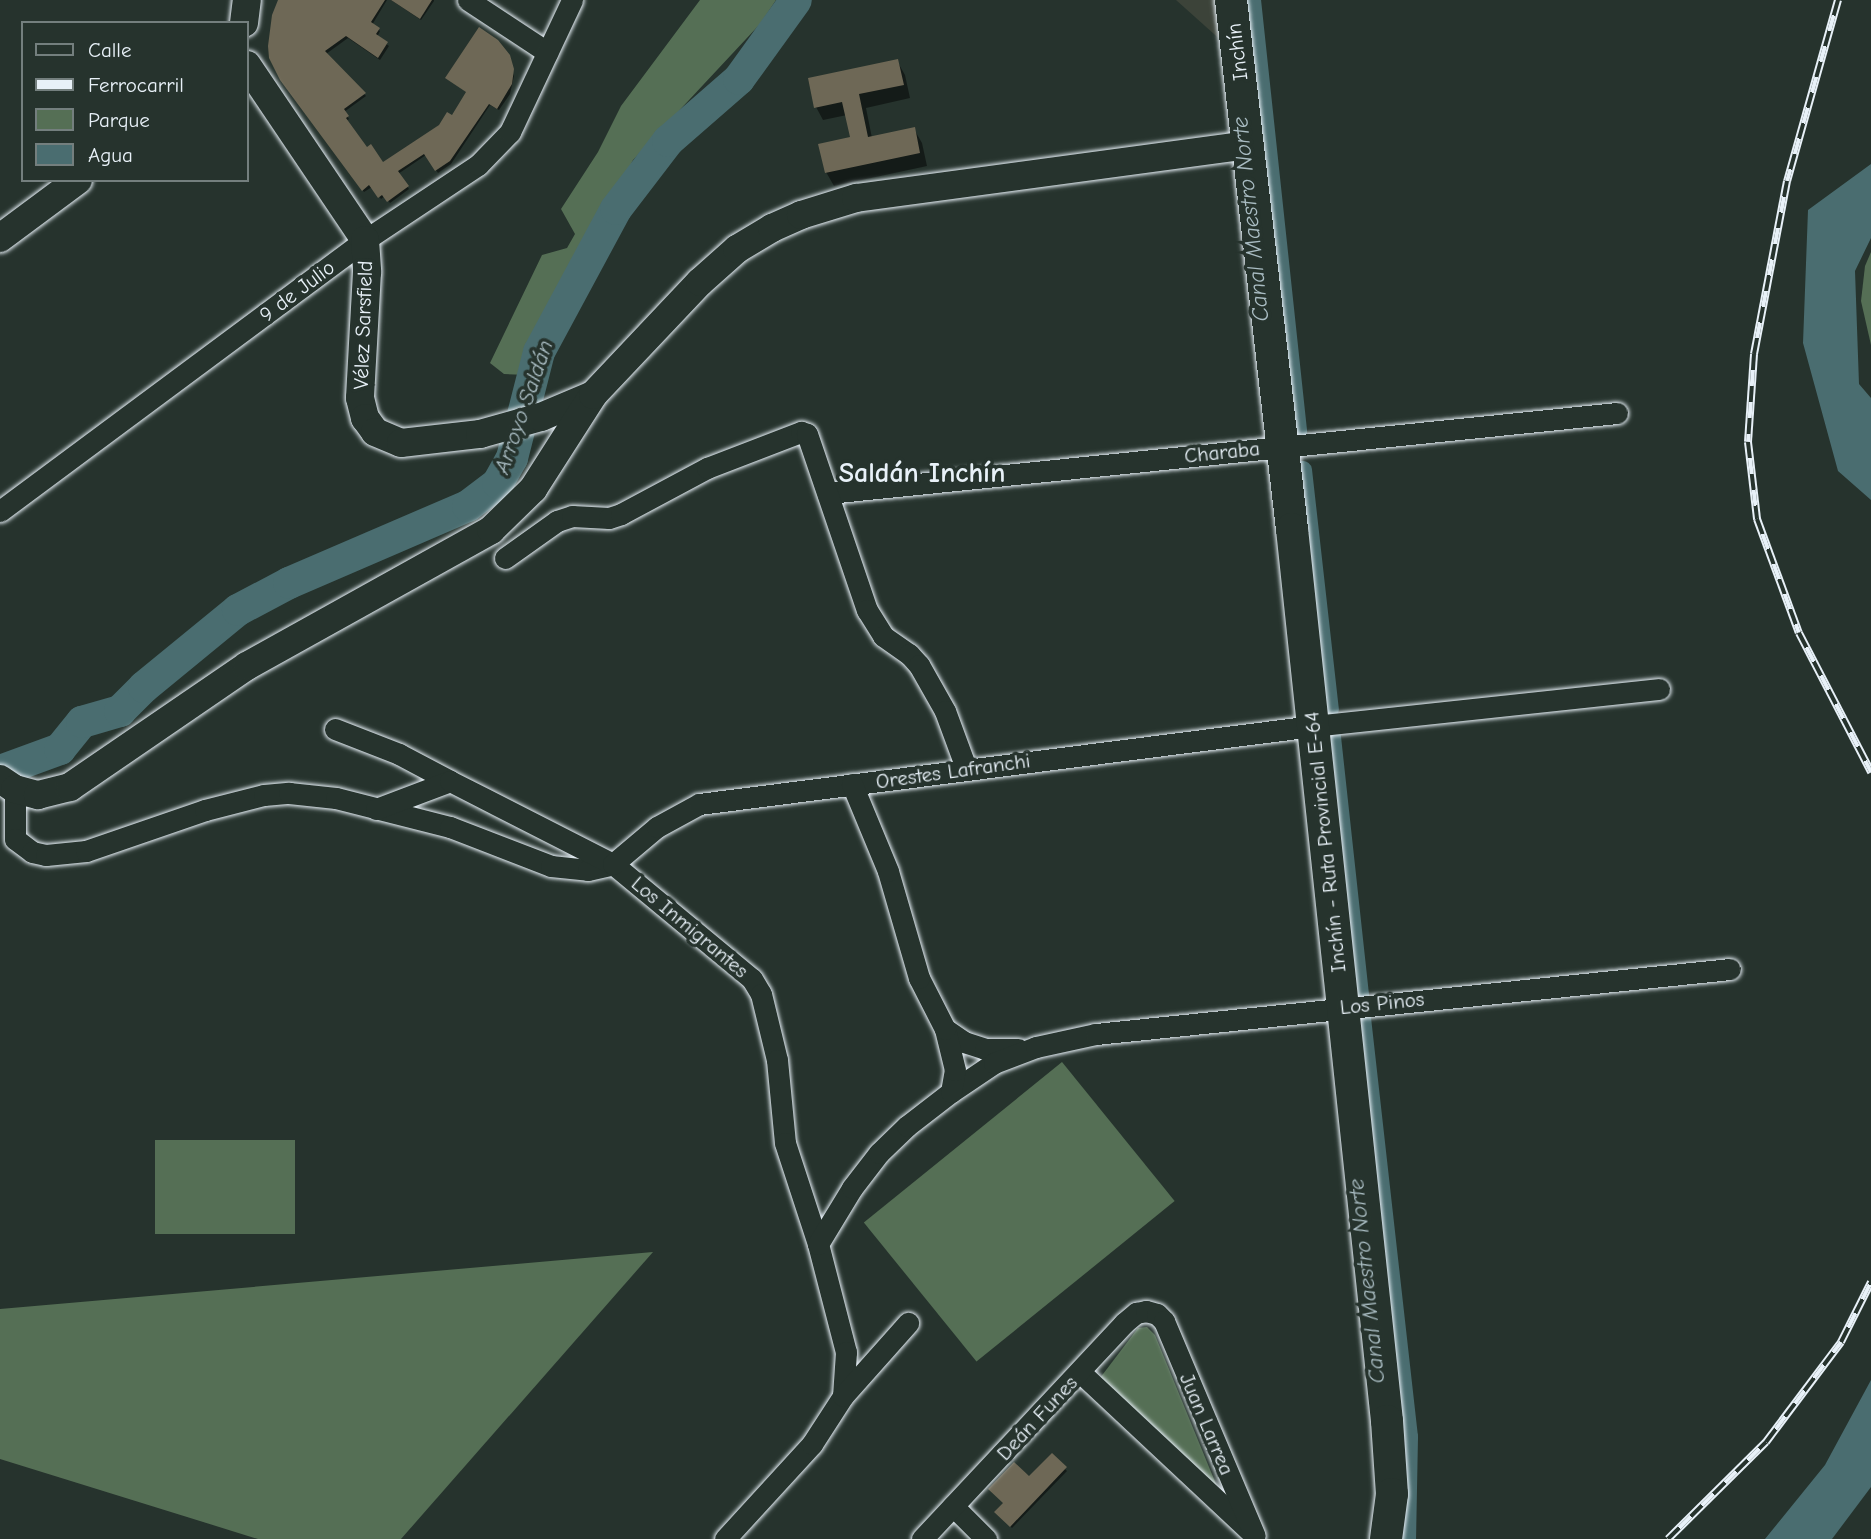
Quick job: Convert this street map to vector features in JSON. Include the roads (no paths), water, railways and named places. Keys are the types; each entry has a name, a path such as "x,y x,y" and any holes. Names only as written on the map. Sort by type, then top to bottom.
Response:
{"main road":[{"path":"244,21 247,0"},
{"name":"Inchín","path":"1231,0 1249,145"},
{"name":"Vélez Sarsfield","path":"248,66 365,240 367,272 360,398 365,418 375,432 401,443 480,434 545,415 593,395"},
{"path":"7,784 38,795 70,787 247,666 472,542 519,504 550,466 593,395 700,282 737,249 801,215 856,198 1249,145"},
{"name":"Inchín - Ruta Provincial E-64","path":"1249,145 1391,1462 1392,1494 1386,1539"},
{"path":"0,238 75,182"},
{"path":"545,415 557,416 563,425 561,445"}],"street":[{"path":"468,0 547,52"},
{"name":"9 de Julio","path":"0,511 365,240 478,165 497,147 522,110 572,0"},
{"name":"Charaba","path":"828,493 1617,413"},
{"path":"505,558 557,522 572,516 609,518 621,514 707,468 801,432 807,434 867,610 883,636 909,654 919,666 945,711 966,768"},
{"name":"Orestes Lafranchi","path":"613,864 636,842 689,807 966,768 1313,726 1659,689"},
{"path":"335,729 399,754 613,864"},
{"path":"376,808 450,780"},
{"path":"7,784 7,842"},
{"path":"852,784 888,871 919,978 953,1051 951,1092"},
{"name":"Los Inmigrantes","path":"7,842 32,852 62,855 135,835 205,810 264,795 312,794 450,827 551,866 588,870 613,864 730,959 752,979 761,994 777,1060 785,1143 818,1244 846,1352 843,1396"},
{"name":"Los Pinos","path":"945,1029 964,1042 1002,1051 1036,1047 1096,1034 1730,969"},
{"name":"Los Pinos","path":"818,1244 852,1188 879,1153 906,1126 994,1063 1036,1047"},
{"name":"Deán Funes","path":"922,1539 1136,1313 1146,1311 1157,1314"},
{"name":"Juan Larrea","path":"1157,1314 1164,1321 1258,1537"},
{"path":"725,1539 812,1444 843,1396 908,1323"},
{"path":"1080,1372 1258,1537"},
{"path":"953,1506 986,1539"}],"water":[{"path":"1871,164 1871,238 1855,271 1859,384 1871,398 1871,500 1838,471 1803,343 1808,210"},
{"path":"1871,1380 1871,1487 1832,1539 1765,1539 1825,1465"}],"waterway":[{"name":"Arroyo Saldán","path":"0,771 60,749 82,722 120,711 144,687 238,610 289,583 468,506 498,483 512,458 539,352 616,209 668,141 739,79 796,0"},
{"name":"Canal Maestro Norte","path":"1252,0 1298,432"},
{"name":"Canal Maestro Norte","path":"1303,470 1330,709"},
{"name":"Canal Maestro Norte","path":"1332,737 1360,995"},
{"name":"Canal Maestro Norte","path":"1362,1018 1409,1437 1407,1539"}],"railway":[{"path":"1838,0 1787,181 1754,354 1748,442 1757,519 1799,633 1871,772"},
{"path":"1668,1539 1766,1442 1841,1342 1871,1282"}],"district":[{"name":"Saldán Inchín","path":"922,473"}]}
